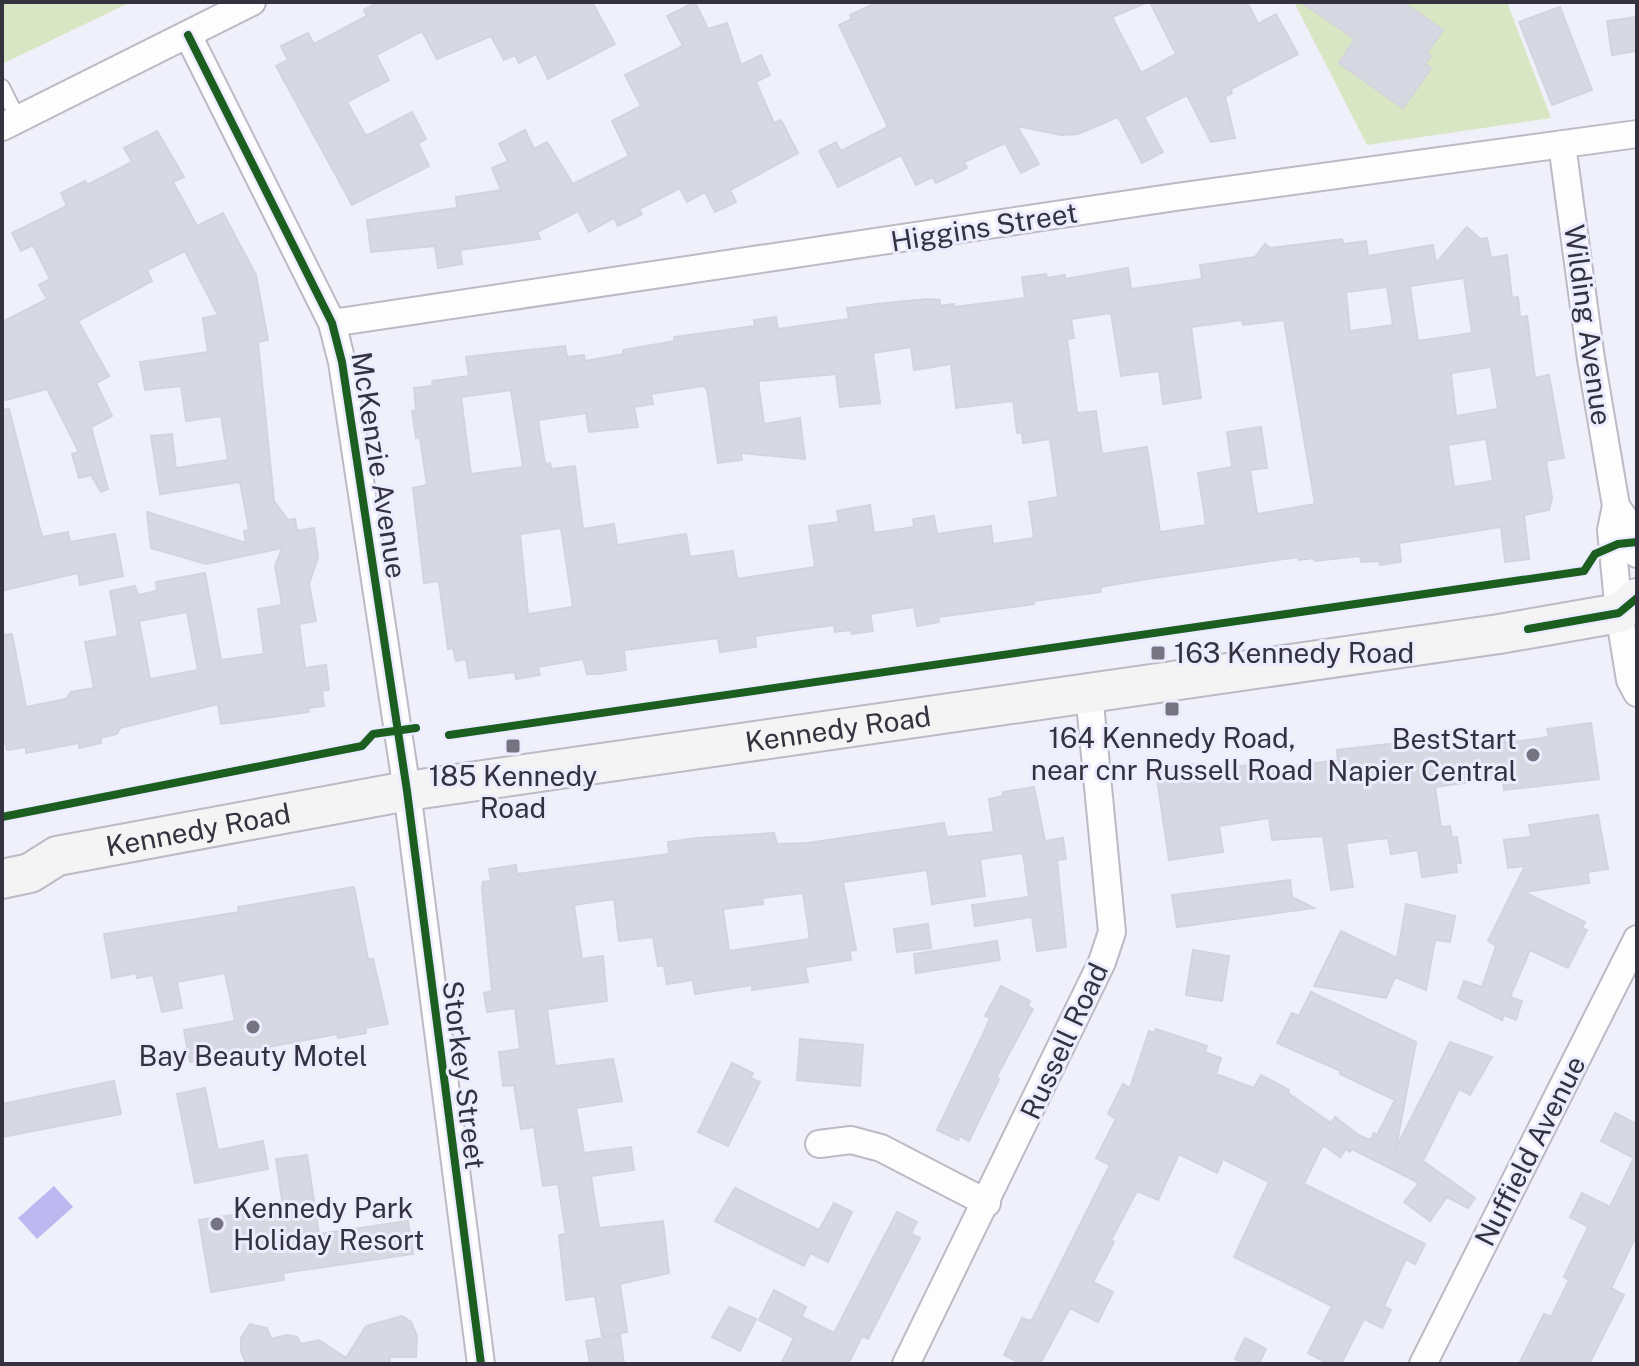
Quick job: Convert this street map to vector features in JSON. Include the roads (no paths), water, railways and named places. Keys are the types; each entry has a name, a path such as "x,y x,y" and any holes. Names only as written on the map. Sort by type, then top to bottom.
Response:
{"main road":[{"name":"Kennedy Road","path":"2,879 30,873 57,856 407,791 1499,634 1631,610"},
{"name":"Kennedy Road","path":"2,852 23,848 57,856"}],"street":[{"path":"10,123 252,2"},
{"name":"McKenzie Avenue","path":"188,35 332,323 351,413 407,791"},
{"name":"Higgins Street","path":"332,323 1637,134"},
{"name":"Wilding Avenue","path":"1562,144 1591,359 1616,506 1611,530 1631,610"},
{"name":"Wilding Avenue","path":"1616,506 1631,528 1637,554"},
{"path":"1631,610 1630,680 1637,693"},
{"name":"Russell Road","path":"906,1364 987,1203 1112,932 1089,693"},
{"name":"Storkey Street","path":"407,791 481,1364"},
{"name":"Nuffield Avenue","path":"1423,1364 1637,939"},
{"path":"819,1144 851,1140 881,1148 987,1203"}],"lane":[{"path":"2,87 10,123"}],"place":[{"name":"163 Kennedy Road","path":"1158,653"},
{"name":"164 Kennedy Road, near cnr Russell Road","path":"1172,709"},
{"name":"185 Kennedy Road","path":"513,746"},
{"name":"BestStart Napier Central","path":"1533,755"},
{"name":"Bay Beauty Motel","path":"253,1027"},
{"name":"Kennedy Park Holiday Resort","path":"217,1224"}]}
